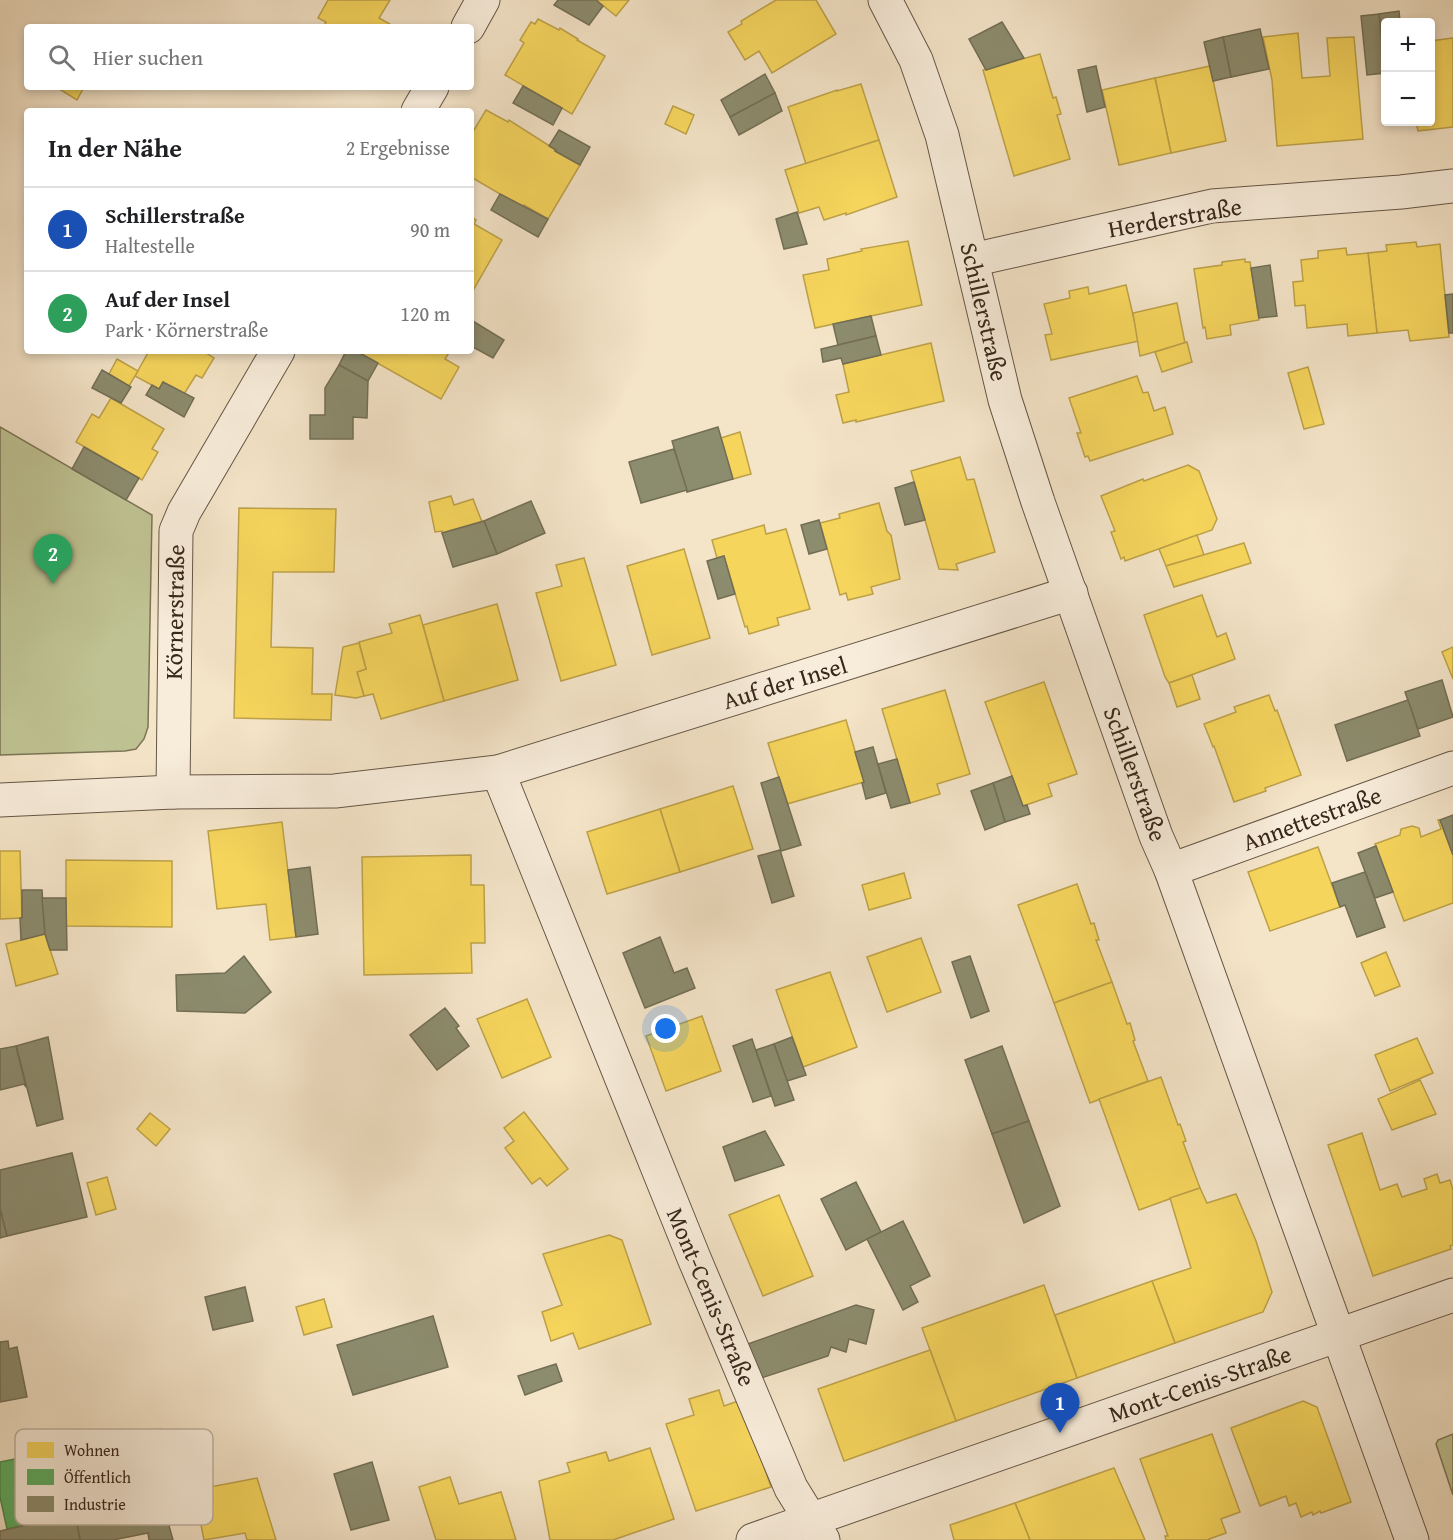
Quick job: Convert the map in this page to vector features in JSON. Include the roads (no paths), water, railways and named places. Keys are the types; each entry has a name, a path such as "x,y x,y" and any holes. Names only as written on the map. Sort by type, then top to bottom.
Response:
{"street":[{"path":"470,24 483,0"},
{"name":"Schillerstraße","path":"885,0 916,60 942,135 1005,400 1038,502 1156,836 1171,870 1412,1540"},
{"path":"420,108 430,90"},
{"name":"Herderstraße","path":"972,260 1212,206 1453,186"},
{"name":"Körnerstraße","path":"172,792 176,531 184,512 276,354"},
{"name":"Auf der Insel","path":"0,800 172,792 335,791 498,772 1071,593"},
{"name":"Annettestraße","path":"1171,870 1453,768"},
{"name":"Mont-Cenis-Straße","path":"498,772 694,1258 791,1488 817,1531"},
{"name":"Mont-Cenis-Straße","path":"753,1540 817,1531 1337,1336 1453,1295"}],"place":[{"name":"Auf der Insel","path":"53,584"},
{"name":"Schillerstraße","path":"1060,1433"}]}
